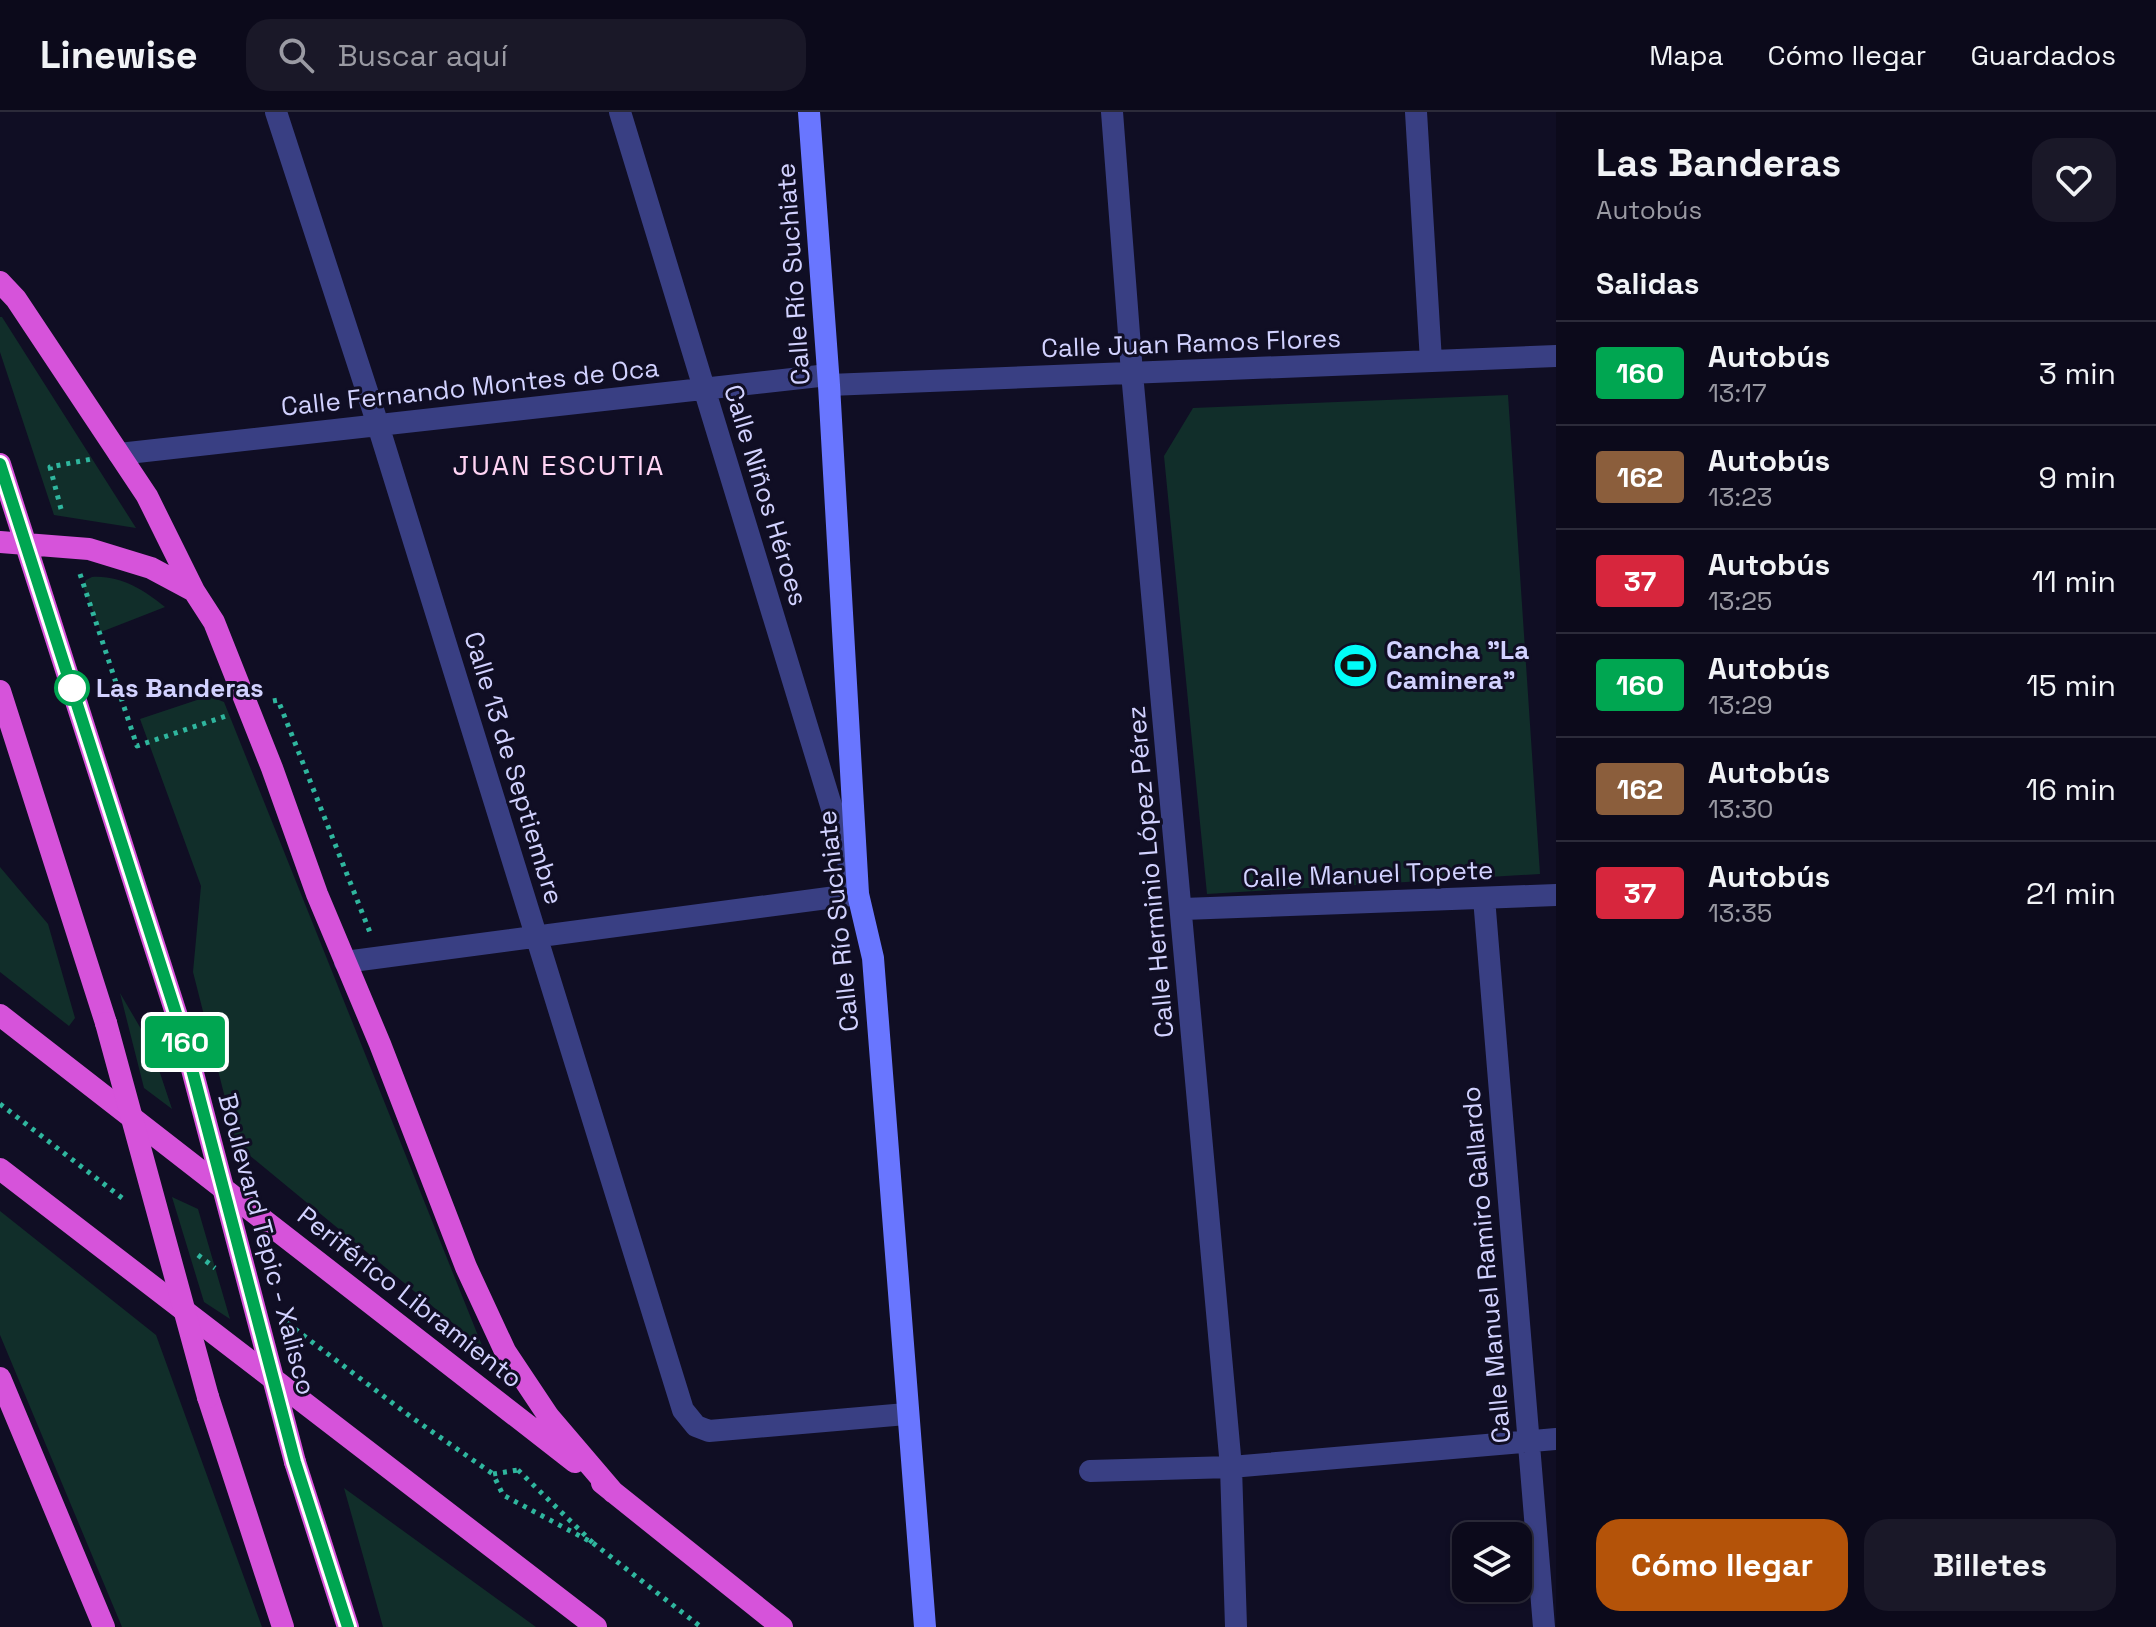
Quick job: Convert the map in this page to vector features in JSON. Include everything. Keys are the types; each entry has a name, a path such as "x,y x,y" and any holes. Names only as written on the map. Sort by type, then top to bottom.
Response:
{"highway":[{"path":"0,282 16,299 147,496 194,591 214,622 272,768 317,894 397,1085 466,1267 505,1351 549,1417 613,1492"},
{"name":"Boulevard Tepic - Xalisco","path":"0,464 183,1035 295,1462 348,1627"},
{"path":"0,542 89,549 151,568 194,591"},
{"path":"0,691 106,1023 208,1397 283,1627"},
{"name":"Periférico Libramiento","path":"0,1015 782,1627"},
{"path":"0,1169 596,1627"},
{"path":"0,1378 104,1627"}],"main road":[{"name":"Calle Río Suchiate","path":"809,112 858,894 873,958 906,1414 925,1627"}],"street":[{"name":"Calle 13 de Septiembre","path":"276,112 378,425 683,1410 696,1426 709,1431 906,1414"},
{"name":"Calle Niños Héroes","path":"620,112 858,894"},
{"name":"Calle Herminio López Pérez","path":"1112,112 1132,373 1183,909 1231,1467 1236,1627"},
{"path":"1416,112 1431,361"},
{"name":"Calle Juan Ramos Flores","path":"828,380 1132,373 1556,356"},
{"name":"Calle Fernando Montes de Oca","path":"119,454 704,390 828,380"},
{"path":"345,962 858,894"},
{"name":"Calle Manuel Topete","path":"1183,909 1556,895"},
{"name":"Calle Manuel Ramiro Gallardo","path":"1484,898 1544,1627"},
{"path":"1090,1471 1231,1467 1556,1439"}],"path":[{"path":"61,509 50,467 119,454"},
{"path":"593,1543 503,1495 493,1474 518,1470 593,1543 701,1627"}],"green space":[{"path":"0,317 136,528 54,515 0,352"},
{"name":"Cancha \"La Caminera\"","path":"1508,395 1540,874 1207,894 1164,456 1193,408"},
{"path":"92,577 112,578 131,585 165,607 101,632 83,586"},
{"path":"209,696 224,702 483,1348 237,1145 193,972 201,886 140,719"},
{"path":"0,867 48,924 75,1018 69,1026 0,972"},
{"path":"120,993 151,1046 172,1109 144,1088"},
{"path":"172,1197 198,1209 230,1319 204,1302"},
{"path":"0,1211 156,1335 262,1627 122,1627 0,1335"},
{"path":"344,1488 536,1627 383,1627"}],"bus line":[{"name":"160","path":"0,464 183,1035 295,1462 348,1627"}],"place":[{"name":"Cancha \"La Caminera\"","path":"1355,665"},
{"name":"Las Banderas","path":"72,688"}],"district":[{"name":"JUAN ESCUTIA","path":"559,465"}]}
